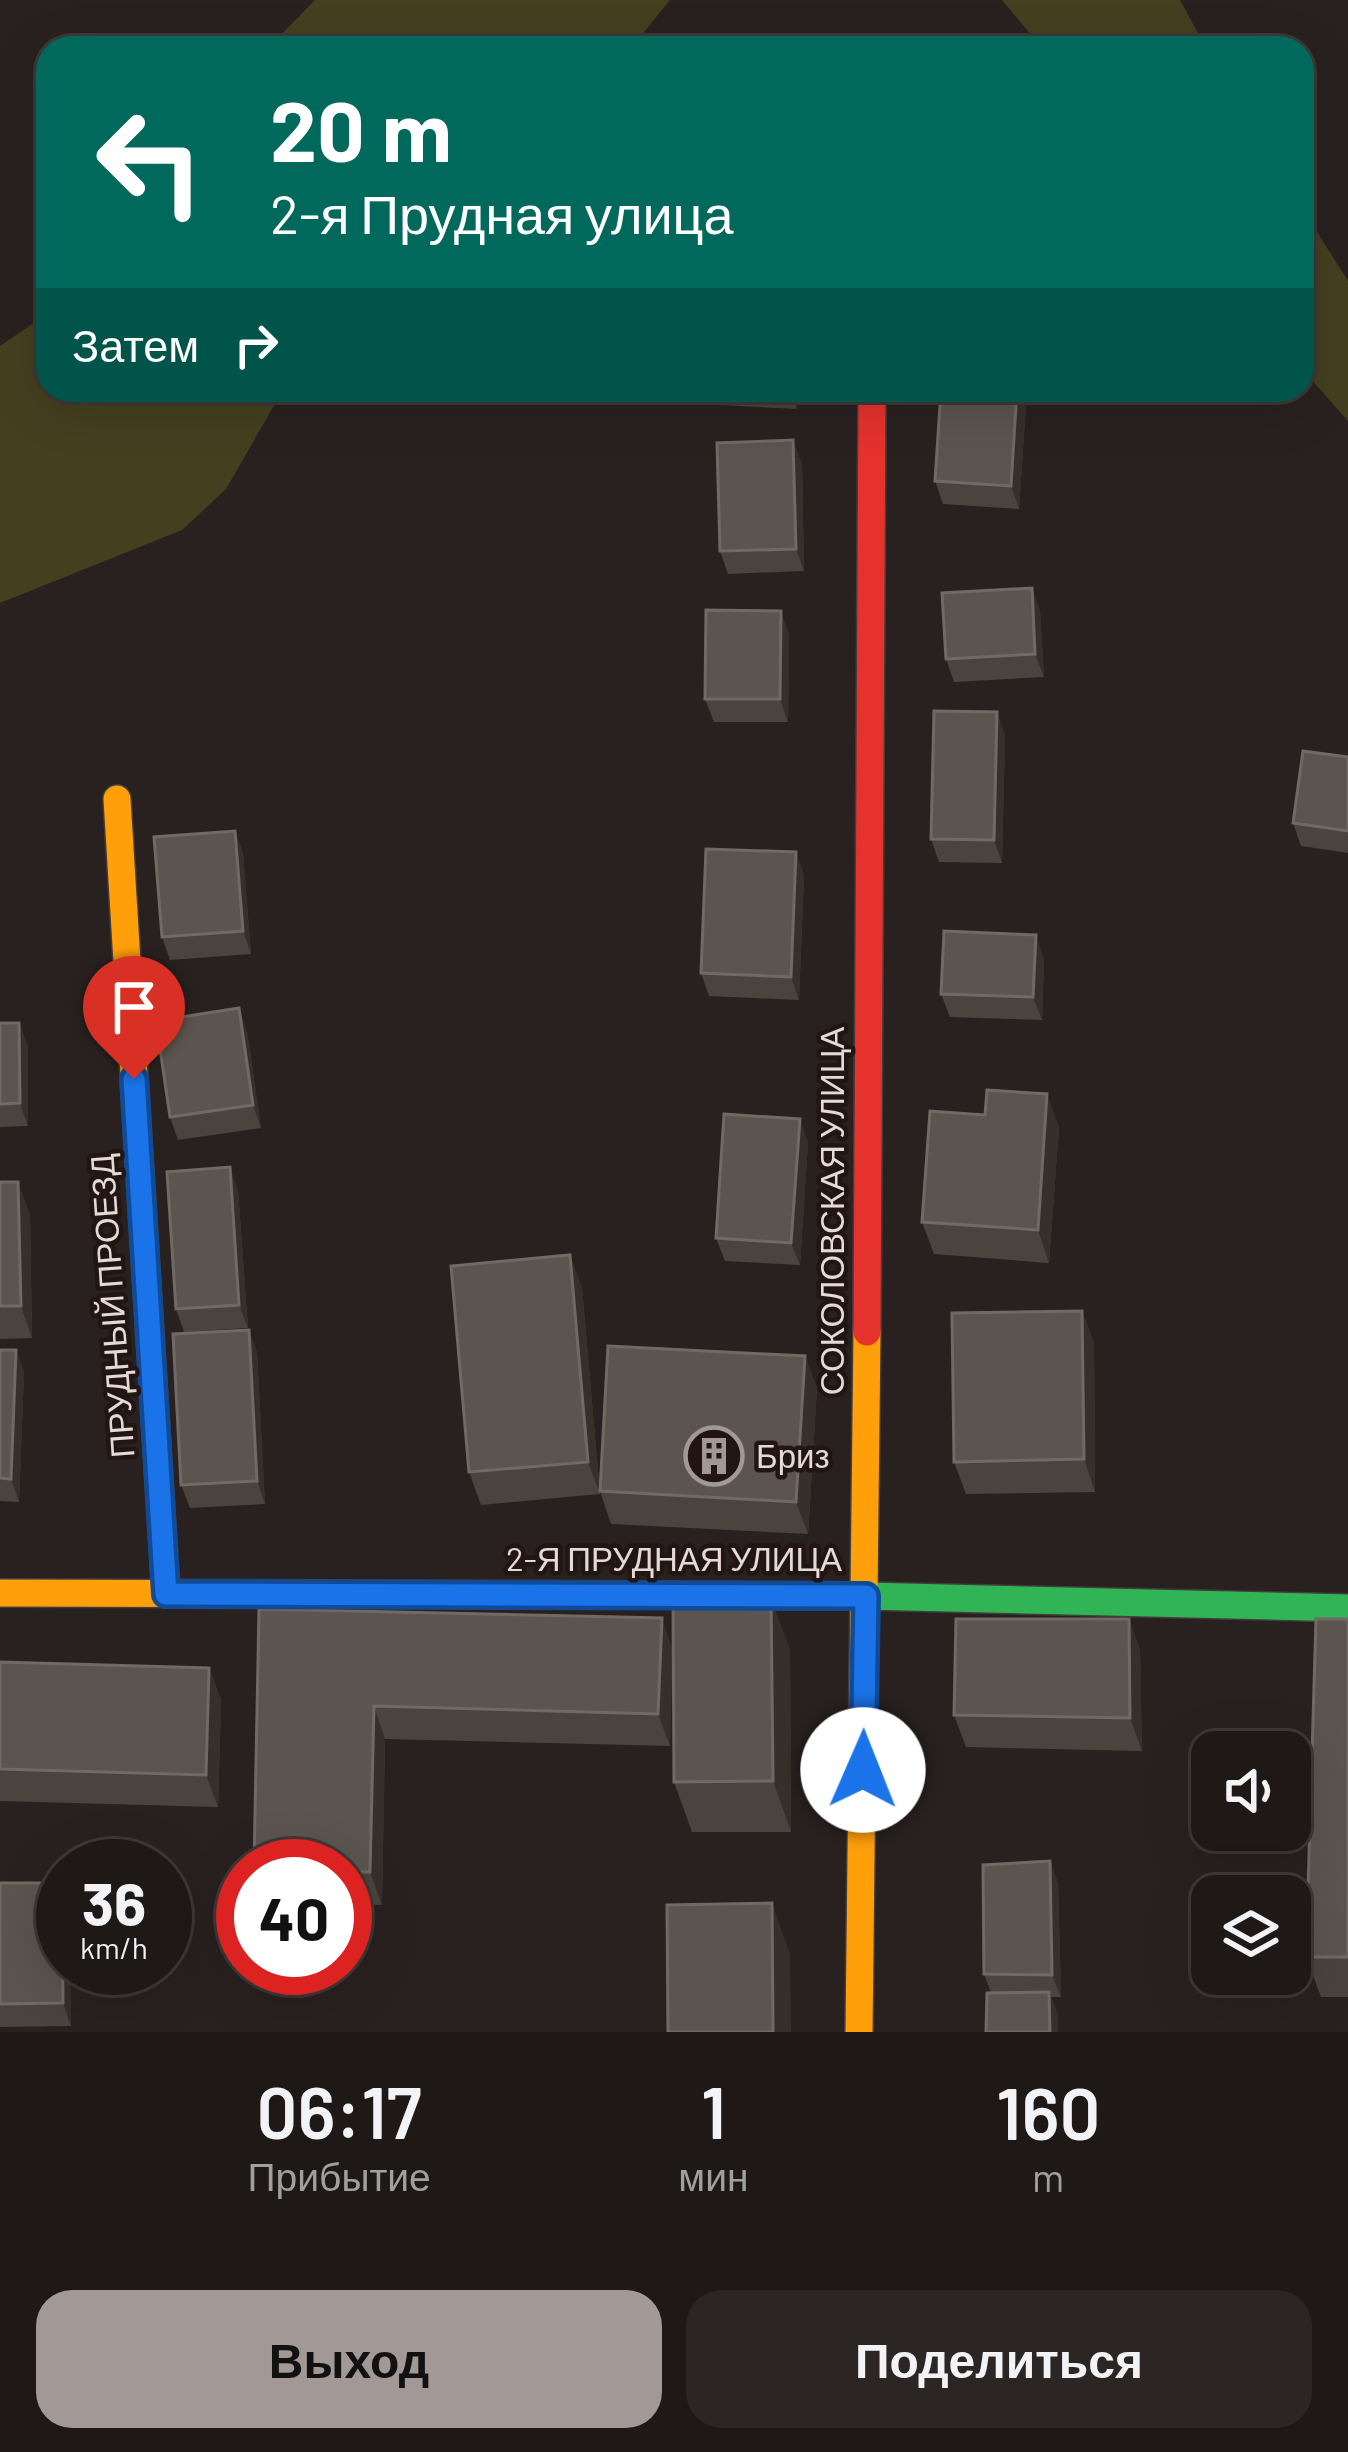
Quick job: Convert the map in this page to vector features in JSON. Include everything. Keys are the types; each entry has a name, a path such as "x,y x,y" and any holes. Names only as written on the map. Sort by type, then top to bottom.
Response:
{"street":[{"name":"СОКОЛОВСКАЯ УЛИЦА","path":"859,2032 872,402"},
{"name":"ПРУДНЫЙ ПРОЕЗД","path":"117,799 166,1594"},
{"name":"2-Я ПРУДНАЯ УЛИЦА","path":"0,1593 866,1596 1348,1608"}],"shaded area":[{"path":"315,0 670,0 641,36 280,36"},
{"path":"1002,0 1180,0 1200,36 1032,36"},
{"path":"1314,227 1348,281 1348,421 1314,383"},
{"path":"36,321 36,402 276,402 226,489 182,530 0,603 0,346"}],"building":[{"path":"940,402 1016,402 1011,486 935,481"},
{"path":"793,440 796,549 720,551 717,443"},
{"path":"1032,588 1035,654 946,659 942,593"},
{"path":"706,610 781,611 780,699 705,699"},
{"path":"934,711 997,712 994,840 931,839"},
{"path":"1303,751 1348,757 1348,831 1293,823"},
{"path":"235,831 243,931 162,937 154,837"},
{"path":"706,849 796,852 791,977 701,973"},
{"path":"944,931 1036,935 1033,997 941,994"},
{"path":"239,1008 253,1105 170,1117 156,1021"},
{"path":"0,1023 19,1023 20,1103 0,1104"},
{"path":"987,1090 1047,1094 1038,1230 922,1222 930,1111 985,1115"},
{"path":"724,1114 800,1119 791,1243 716,1238"},
{"path":"230,1167 239,1305 176,1309 167,1172"},
{"path":"0,1182 18,1182 21,1306 0,1306"},
{"path":"570,1255 588,1462 469,1472 451,1266"},
{"path":"1082,1311 1084,1459 954,1462 952,1313"},
{"path":"249,1330 257,1481 181,1485 173,1334"},
{"name":"Бриз","path":"608,1346 805,1356 796,1502 600,1491"},
{"path":"0,1350 16,1350 11,1479 0,1478"},
{"path":"771,1598 773,1781 674,1782 673,1599"},
{"path":"259,1609 662,1618 658,1714 374,1706 371,1839 255,1839"},
{"path":"956,1619 1129,1619 1130,1718 954,1715"},
{"path":"1316,1619 1348,1619 1348,1957 1311,1957"},
{"path":"0,1662 209,1668 206,1775 0,1769"},
{"path":"1050,1861 1052,1975 984,1974 983,1865"},
{"path":"0,1883 36,1883 36,1995 63,1995 63,2003 0,2004"},
{"path":"772,1903 773,2032 668,2032 667,1905"},
{"path":"1049,1992 1050,2032 986,2032 987,1993"}],"traffic: fast":[{"path":"145,1255 166,1594"},
{"path":"657,1595 1348,1608"}],"traffic: slow":[{"path":"117,799 145,1255"},
{"path":"859,2032 867,1332"},
{"path":"0,1593 657,1595"}],"traffic: jam":[{"path":"867,1332 872,402"}],"place":[{"name":"Бриз","path":"714,1456"}],"route":[{"path":"134,1079 166,1594 866,1596 863,1770"}]}
